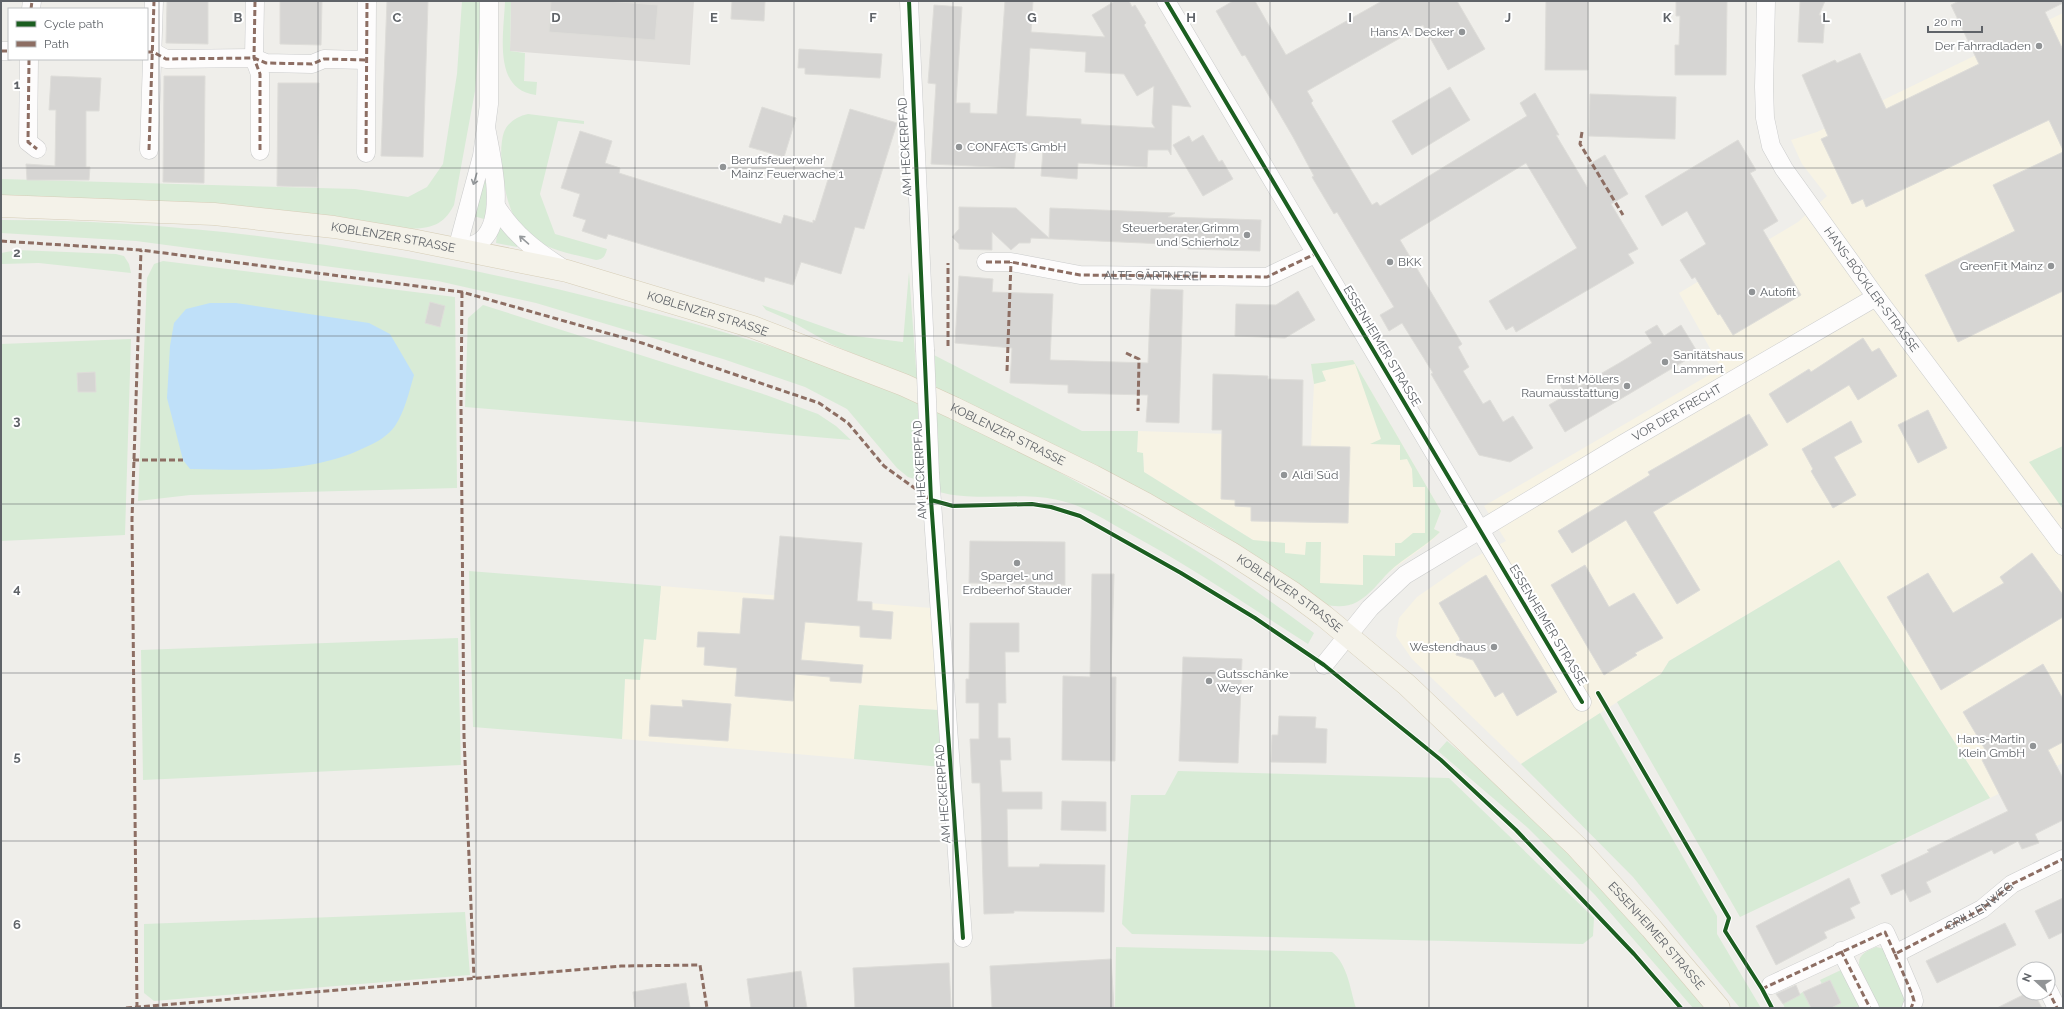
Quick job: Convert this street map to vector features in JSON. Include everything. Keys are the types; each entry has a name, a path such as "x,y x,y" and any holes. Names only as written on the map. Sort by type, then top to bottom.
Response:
{"main road":[{"name":"KOBLENZER STRASSE","path":"1,206 214,214 334,228 457,249 567,271 753,327 904,385 1093,476 1153,508 1231,553 1293,593 1347,635"},
{"name":"ESSENHEIMER STRASSE","path":"1347,635 1407,686 1576,846 1651,928 1719,1008"}],"street":[{"path":"149,150 150,52 154,1"},
{"path":"255,1 254,58 260,74 260,151"},
{"path":"366,153 367,1"},
{"path":"457,249 482,156 486,128 489,104 489,1"},
{"name":"AM HECKERPFAD","path":"909,1 930,474 963,938"},
{"name":"ESSENHEIMER STRASSE","path":"1166,1 1217,84 1255,153 1582,702"},
{"name":"HANS-BÖCKLER-STRASSE","path":"1766,1 1764,88 1765,118 1771,146 1784,169 1876,297 2063,546"},
{"path":"150,52 166,59 254,58 266,63 312,64 324,59 366,60"},
{"path":"29,60 28,142 37,149"},
{"path":"457,249 475,244 482,240 492,223 496,206 494,170 486,128"},
{"path":"496,206 517,234 538,252 567,271"},
{"name":"ALTE GÄRTNEREI","path":"986,262 1011,262 1080,275 1267,277 1315,254"},
{"name":"VOR DER FRECHT","path":"1479,530 1876,297"},
{"path":"1324,665 1347,635 1385,592 1405,575 1479,530"},
{"name":"GRILLENWEG","path":"1895,954 1982,909 2012,884 2063,859"},
{"path":"1771,985 1884,932 1912,994 1914,1001 1911,1008"},
{"path":"1841,951 1870,1008"}],"shaded area":[{"path":"511,1 694,1 690,65 510,51"},
{"path":"2063,13 2063,763 1990,798 1839,560 1669,661 1661,674 1521,764 1412,659 1396,636 1399,618 1417,597 1472,559 1506,541 1484,506 1721,368 1679,293 1798,222 1827,196 1802,164 1791,140 1817,132"},
{"path":"1353,360 1441,511 1434,529 1440,532 1430,542 1389,572 1364,597 1350,605 1253,540 1144,472 1143,454 1137,452 1138,431 1229,434 1228,444 1311,446 1314,384 1311,364"},
{"path":"661,586 931,608 938,710 859,706 854,759 622,739 625,679 644,639 656,640"}],"green space":[{"path":"462,1 482,1 475,91 454,205 441,222 430,227 409,229 1,199 1,179 355,189 408,197 427,187 443,164 457,74"},
{"path":"505,1 511,1 510,51 525,53 524,81 537,82 536,95 522,91 512,83 507,71 503,43"},
{"path":"528,114 584,121 584,124 558,121 540,194 555,234 607,249 605,255 601,259 596,260 570,254 544,245 528,233 514,216 507,198 501,163 502,141 504,132 511,122"},
{"path":"488,170 486,216 484,219 470,215"},
{"path":"1,220 77,221 153,226 306,242 382,254 533,283 721,331 834,368 907,397 981,432 1131,512 1189,546 1242,581 1314,633 1308,644 1172,558 1078,506 1062,501 1032,496 985,497 954,495 939,492 920,447 921,478 918,480 908,477 897,468 847,409 805,387 723,359 536,303 438,281 136,241 1,233"},
{"path":"498,224 517,245 517,247 496,243"},
{"path":"17,250 116,254 124,256 129,264 131,273 39,263 1,264 1,253"},
{"path":"163,261 455,297 457,488 190,495 138,501 147,278 154,264"},
{"path":"909,272 916,368 933,374 932,354 1082,431 1138,431 1137,452 1143,453 1144,472 1253,540 1285,543 1285,553 1305,555 1306,542 1321,542 1320,583 1363,585 1363,555 1395,556 1395,543 1401,543 1413,533 1425,533 1425,487 1413,487 1412,469 1407,459 1400,460 1400,445 1370,444 1381,439 1355,364 1322,371 1326,381 1314,384 1311,364 1353,360 1441,511 1434,529 1440,532 1389,572 1370,592 1357,602 1339,606 1321,603 1214,529 1173,507 947,394 831,344 787,319 766,310 762,305 847,335 903,342"},
{"path":"483,305 766,395 818,414 836,426 851,440 465,407 468,318"},
{"path":"131,339 125,535 1,541 1,344"},
{"path":"2063,446 2063,509 2029,462"},
{"path":"1839,560 1990,798 1740,917 1617,702 1661,674 1669,661"},
{"path":"469,571 661,586 656,640 644,639 640,680 625,679 622,739 473,727"},
{"path":"458,638 461,765 143,780 141,650"},
{"path":"859,705 938,710 942,767 854,759"},
{"path":"1600,713 1717,916 1717,934 1761,1008 1740,1008 1633,877 1521,764"},
{"path":"1447,741 1536,817 1709,1008 1693,1008 1595,895 1528,828 1438,751"},
{"path":"1178,771 1449,778 1594,918 1593,936 1583,944 1132,934 1122,924 1131,795 1165,795"},
{"path":"465,912 470,975 154,1001 144,993 144,924"},
{"path":"1116,947 1332,952 1345,970 1356,1008 1115,1008"},
{"path":"1876,947 1885,949 1907,994 1902,1008 1881,1008 1877,1005 1859,965 1860,958 1866,952"},
{"path":"1841,970 1861,1008 1831,1008 1841,1003 1830,980 1822,984 1820,980"},
{"path":"1803,992 1811,1008 1785,1008 1783,1004"}],"water":[{"path":"210,303 236,303 369,323 390,334 414,375 404,408 395,426 386,436 374,443 345,456 324,462 302,466 257,470 190,469 183,460 167,398 170,346 174,323 186,309"}],"building":[{"path":"167,1 208,1 208,44 166,43"},
{"path":"280,1 322,1 321,45 280,44"},
{"path":"387,1 428,1 423,157 381,156"},
{"path":"551,1 606,1 658,5 655,40 549,32"},
{"path":"732,1 765,1 764,21 731,19"},
{"path":"1005,1 1033,1 1031,32 1105,37 1092,15 1115,1 1129,1 1132,7 1135,5 1146,23 1144,25 1191,107 1172,105 1171,155 1168,150 1148,150 1147,167 1078,163 1077,179 1041,176 1043,151 1016,150 1014,168 931,164 936,84 928,83 934,5 962,7 956,103 970,103 970,113 997,114","holes":["1030,48 1086,52 1085,72 1124,74 1137,96 1154,86 1152,123 1155,128 1081,124 1081,119 1026,116"]},
{"path":"1233,1 1255,1 1286,55 1382,1 1457,1 1485,49 1448,70 1423,25 1307,91 1313,101 1311,103 1372,205 1377,202 1380,206 1527,116 1520,103 1535,93 1559,135 1556,135 1587,187 1588,165 1605,155 1628,194 1611,204 1638,249 1628,254 1634,263 1516,332 1513,326 1506,330 1489,301 1577,248 1526,163 1400,240 1462,344 1458,347 1469,367 1463,371 1483,404 1490,400 1503,422 1513,416 1533,448 1510,462 1479,455 1431,374 1433,373 1402,323 1389,331 1380,315 1394,307 1337,212 1334,214 1312,177 1314,176 1293,137 1245,55 1242,56 1216,11"},
{"path":"1546,1 1588,1 1588,70 1545,70"},
{"path":"1676,1 1727,1 1726,75 1675,75 1675,45 1679,45 1680,16 1676,16"},
{"path":"1800,1 1825,1 1819,15 1825,15 1823,43 1798,42"},
{"path":"1959,1 2063,1 2063,3 2045,12 2063,50 2063,150 2049,120 1866,207 1863,199 1852,204 1821,139 1828,136 1802,75 1835,60 1837,63 1860,53 1886,109 1979,64 1951,5"},
{"path":"799,49 882,54 880,78 805,74 805,68 798,68"},
{"path":"51,76 101,78 99,111 86,111 86,167 90,167 89,180 27,180 26,164 55,166 56,110 49,110"},
{"path":"164,76 205,76 204,183 163,182"},
{"path":"278,83 319,83 317,187 277,186"},
{"path":"1450,87 1470,120 1412,155 1392,121"},
{"path":"1590,94 1676,97 1675,139 1589,136"},
{"path":"762,107 796,118 784,157 749,147"},
{"path":"850,109 897,123 864,229 855,227 841,274 801,262 793,285 765,277 764,282 608,234 606,239 582,231 586,220 573,216 580,194 561,188 580,131 612,141 605,163 620,168 619,173 781,224 784,215 813,223 813,220 815,221"},
{"path":"1203,135 1219,162 1222,160 1233,179 1203,196 1173,145 1189,136 1192,142"},
{"path":"1738,140 1756,170 1750,173 1778,221 1763,230 1801,295 1733,335 1720,314 1718,315 1695,277 1692,279 1680,260 1706,244 1687,211 1662,226 1645,196"},
{"path":"2063,152 2063,291 1958,342 1925,275 2015,231 1993,185"},
{"path":"959,207 1016,208 1049,238 1050,208 1175,213 1168,217 1261,220 1260,251 1188,249 1188,245 1031,238 1030,243 1019,243 1011,250 992,232 992,250 959,249 959,244 952,237 959,229"},
{"path":"959,276 993,279 992,292 1053,294 1050,360 1148,363 1151,289 1183,290 1179,423 1146,422 1148,395 1068,393 1068,385 1010,383 1012,348 955,343"},
{"path":"1298,291 1315,320 1285,338 1235,336 1236,304 1276,305"},
{"path":"430,302 445,306 440,327 425,323"},
{"path":"1657,325 1664,336 1681,325 1698,353 1565,432 1549,405 1566,395 1559,383 1572,376 1578,387 1621,362 1652,343 1645,332"},
{"path":"1863,338 1872,352 1879,348 1897,376 1858,400 1849,385 1787,423 1769,394 1809,369 1811,372"},
{"path":"95,372 96,392 78,392 77,373"},
{"path":"1213,374 1268,376 1268,379 1303,380 1302,446 1350,447 1348,523 1251,521 1251,507 1235,506 1235,500 1221,499 1222,430 1212,430"},
{"path":"1928,410 1947,448 1918,463 1898,425"},
{"path":"1749,414 1768,445 1653,512 1700,590 1677,604 1626,520 1572,553 1558,531 1650,475 1648,472"},
{"path":"1851,421 1862,442 1834,457 1856,495 1833,508 1811,471 1813,469 1802,449"},
{"path":"780,536 862,543 857,601 872,602 872,610 893,612 891,639 860,637 860,626 805,622 801,660 863,665 861,683 830,681 830,677 795,674 793,701 735,696 737,668 704,665 705,647 697,647 698,632 740,634 743,598 774,600"},
{"name":"Spargel- und Erdbeerhof Stauder","path":"970,541 1065,542 1065,585 969,583"},
{"path":"2032,553 2063,595 2063,617 1941,690 1887,597 1928,573 1953,613 2004,583 2000,577"},
{"path":"1585,565 1609,607 1634,593 1663,638 1635,653 1637,655 1604,675 1551,585"},
{"path":"1092,574 1114,574 1111,677 1116,677 1115,761 1062,760 1063,676 1090,677"},
{"name":"Westendhaus","path":"1486,575 1557,692 1517,716 1503,692 1495,697 1473,660 1456,655 1460,639 1439,603"},
{"path":"970,623 1019,623 1019,652 1005,652 1006,703 998,703 998,738 1010,738 1011,760 1000,760 1002,792 1042,792 1042,809 1007,809 1008,867 1039,867 1040,864 1105,865 1104,912 1014,911 1014,913 984,914 980,783 972,783 970,739 979,739 979,703 966,703 966,679 969,679"},
{"path":"1183,657 1242,659 1238,763 1179,761"},
{"path":"2043,664 2063,699 2063,742 2048,750 2063,778 2063,820 2035,834 2039,843 2022,849 2018,841 1994,854 1992,850 1926,882 1931,892 1910,902 1904,889 1891,895 1881,875 1929,852 1927,850 2008,811 1982,760 1989,756 1963,712"},
{"path":"682,700 731,704 728,741 649,736 651,705 683,707"},
{"path":"1279,716 1316,717 1315,728 1327,729 1326,763 1271,762 1272,735 1278,735"},
{"path":"1062,801 1106,802 1106,831 1061,830"},
{"path":"1849,878 1860,903 1850,908 1855,918 1824,932 1827,938 1776,965 1756,926"},
{"path":"2063,898 2063,932 2049,939 2035,911"},
{"path":"2005,923 2016,945 1937,983 1926,961"},
{"path":"1111,959 1114,1008 992,1008 990,966"},
{"path":"949,963 951,1008 855,1008 853,968"},
{"path":"801,971 807,1008 751,1008 747,979"},
{"path":"1830,980 1841,1003 1831,1008 1811,1008 1803,992"},
{"path":"686,983 690,1008 635,1008 633,992"},
{"path":"1796,985 1800,995 1783,1004 1776,994"},
{"path":"2016,998 2016,1001 2038,1001 2042,1008 1997,1008"}],"marked path":[{"path":"31,8 32,1"},
{"path":"149,150 154,1"},
{"path":"255,1 254,58 260,74 260,151"},
{"path":"366,153 367,1"},
{"path":"1,51 8,51"},
{"path":"148,52 153,52 166,59 254,58 266,63 312,64 324,59 366,60"},
{"path":"29,60 28,142 37,149"},
{"path":"1582,132 1580,144 1623,215"},
{"path":"1,241 141,250 462,292 642,343 819,403 848,423 884,466 931,500"},
{"path":"137,1008 132,519 141,250"},
{"path":"986,262 1011,262 1080,275 1267,277 1315,254"},
{"path":"1007,371 1011,262"},
{"path":"948,263 948,346"},
{"path":"462,292 461,404 464,736 474,978"},
{"path":"1126,353 1139,359 1138,411"},
{"path":"133,460 183,460"},
{"path":"1762,989 1885,932 1895,954 1982,909 2012,884 2063,859"},
{"path":"1841,951 1870,1008"},
{"path":"1895,954 1912,994 1914,1001 1911,1008"},
{"path":"126,1008 621,966 700,965 707,1008"},
{"path":"2054,1001 2057,1008"}],"cycle path":[{"path":"909,1 931,500 963,938"},
{"path":"1166,1 1582,702"},
{"path":"931,500 953,506 1032,504 1051,507 1080,516 1181,573 1255,618 1324,665 1441,760 1516,830 1634,954 1681,1008"},
{"path":"1598,693 1729,918 1725,931 1762,989 1772,1008"}],"place":[{"name":"Hans A. Decker","path":"1462,32"},
{"name":"Der Fahrradladen","path":"2039,46"},
{"name":"CONFACTs GmbH","path":"959,147"},
{"name":"Berufsfeuerwehr Mainz Feuerwache 1","path":"723,167"},
{"name":"Steuerberater Grimm und Schierholz","path":"1247,235"},
{"name":"BKK","path":"1390,262"},
{"name":"GreenFit Mainz","path":"2051,266"},
{"name":"Autofit","path":"1752,292"},
{"name":"Sanitätshaus Lammert","path":"1665,362"},
{"name":"Ernst Möllers Raumausstattung","path":"1627,386"},
{"name":"Aldi Süd","path":"1284,475"},
{"name":"Spargel- und Erdbeerhof Stauder","path":"1017,563"},
{"name":"Westendhaus","path":"1494,647"},
{"name":"Gutsschänke Weyer","path":"1209,681"},
{"name":"Hans-Martin Klein GmbH","path":"2033,746"}]}
